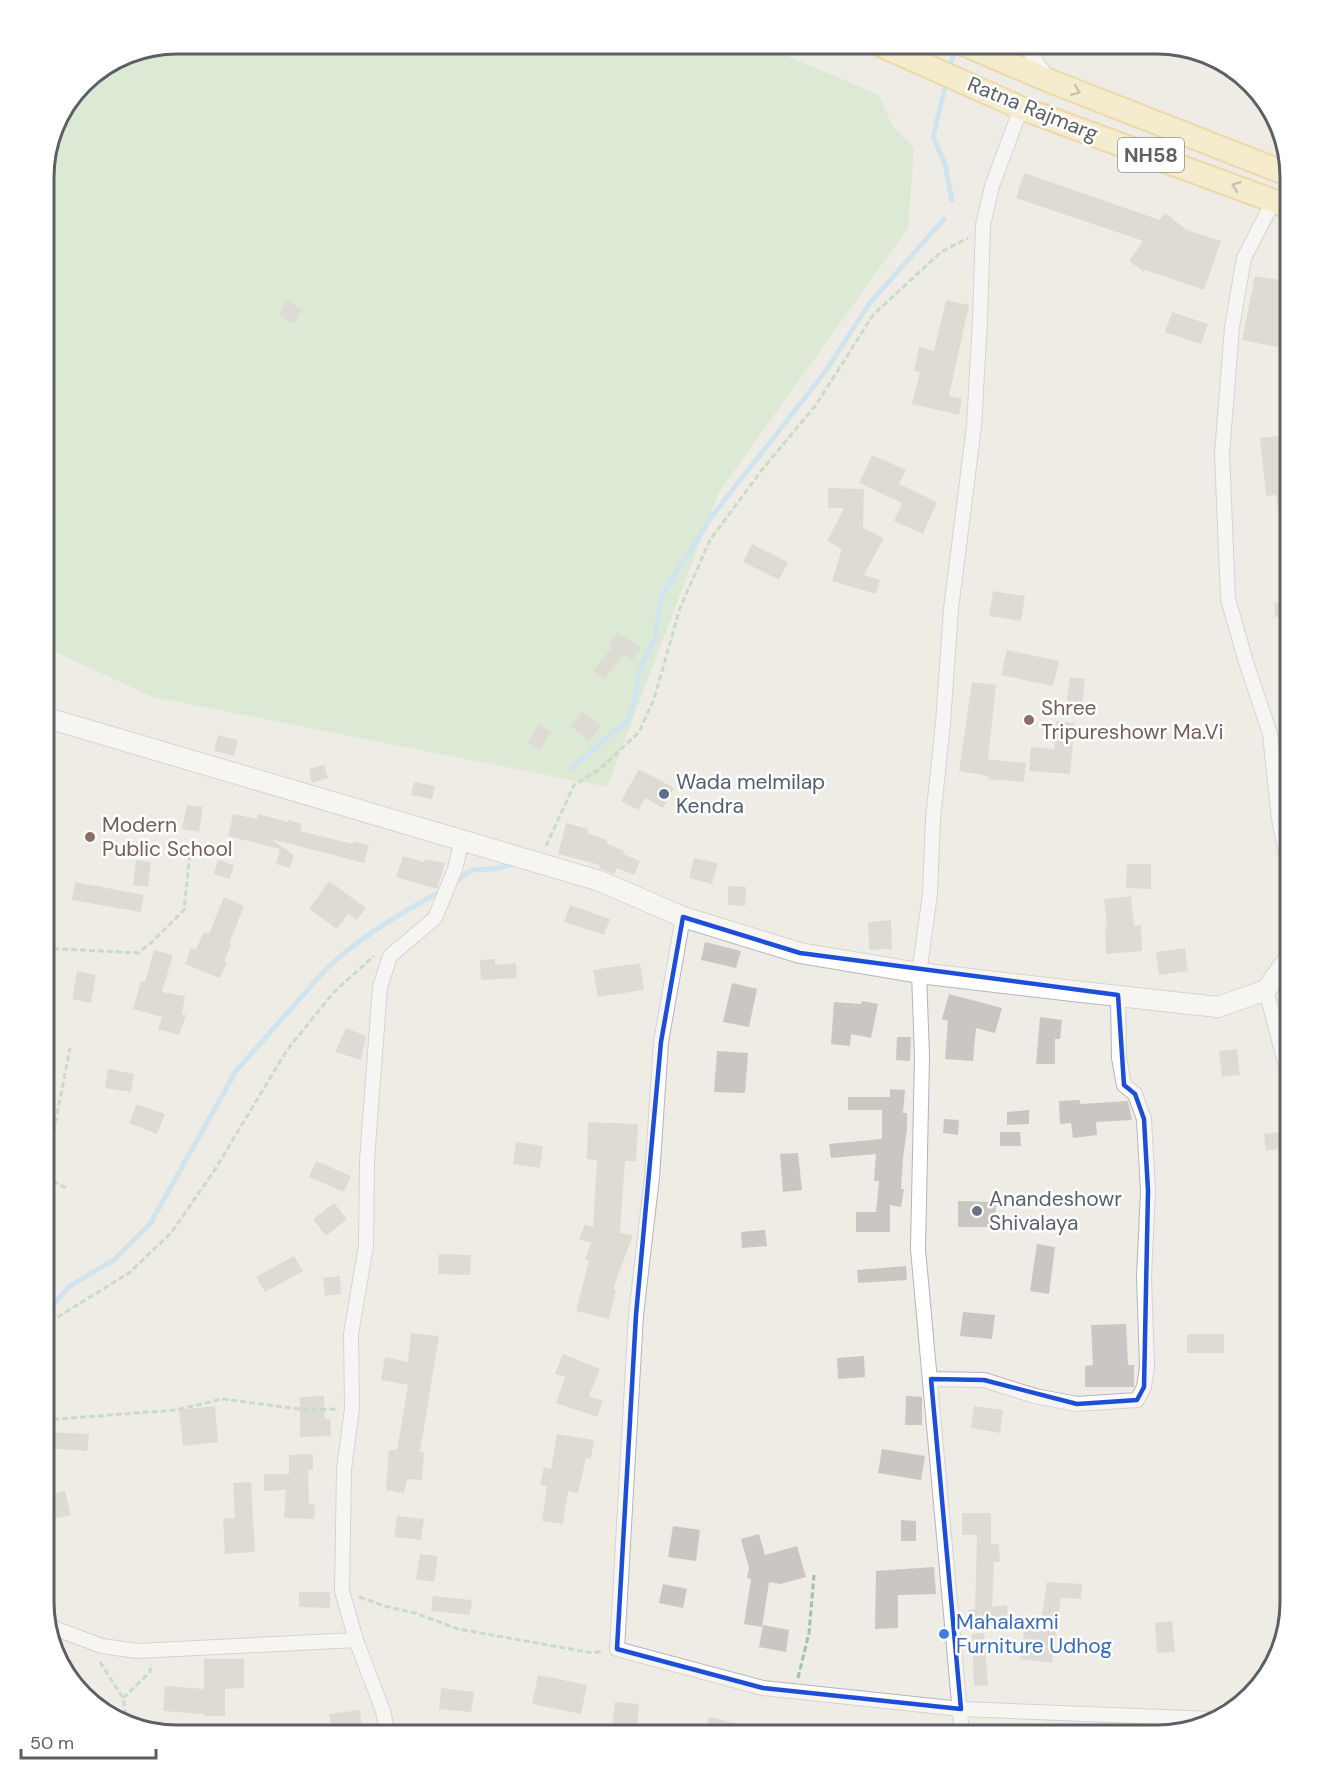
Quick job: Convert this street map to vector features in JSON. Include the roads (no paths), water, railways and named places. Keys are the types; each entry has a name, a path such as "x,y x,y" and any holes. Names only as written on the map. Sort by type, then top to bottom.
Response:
{"main road":[{"name":"Ratna Rajmarg","path":"901,54 1016,105 1280,202"},
{"name":"Ratna Rajmarg","path":"987,54 1280,171"},
{"path":"54,720 600,881 683,917 800,953 920,973 1218,1007 1266,990 1280,971"}],"street":[{"path":"1031,54 1050,81"},
{"path":"962,1725 918,1249 922,1056 920,973 930,894 933,818 943,723 951,609 974,426 983,225 1016,105"},
{"path":"1280,206 1244,258 1232,327 1222,454 1228,599 1270,734 1280,824"},
{"path":"385,1725 342,1591 344,1469 352,1409 351,1334 366,1246 367,1160 380,987 390,957 435,918 455,868 462,840"},
{"path":"683,917 661,1042 652,1177 636,1316 617,1650 763,1688 961,1708 1196,1718"},
{"path":"1266,990 1280,1044"},
{"path":"931,1379 984,1380 1035,1396 1077,1404 1137,1400 1144,1387 1147,1368 1144,1276 1148,1191 1144,1119 1135,1094 1124,1085 1119,1058 1118,995"},
{"path":"57,1629 102,1646 137,1651 356,1640"}],"waterway":[{"path":"949,71 954,54"},
{"path":"947,80 933,137 945,164 952,200"},
{"path":"572,768 628,720 639,672 655,638 661,597 712,516 825,372 869,304 944,219"},
{"path":"454,883 471,870 511,865"},
{"path":"54,1304 70,1286 114,1260 150,1224 236,1071 326,969 382,925 444,890"}],"place":[{"name":"Shree Tripureshowr Ma.Vi","path":"1029,720"},
{"name":"Wada melmilap Kendra","path":"664,794"},
{"name":"Modern Public School","path":"90,837"},
{"name":"Anandeshowr Shivalaya","path":"977,1211"},
{"name":"Mahalaxmi Furniture Udhog","path":"944,1634"}]}
